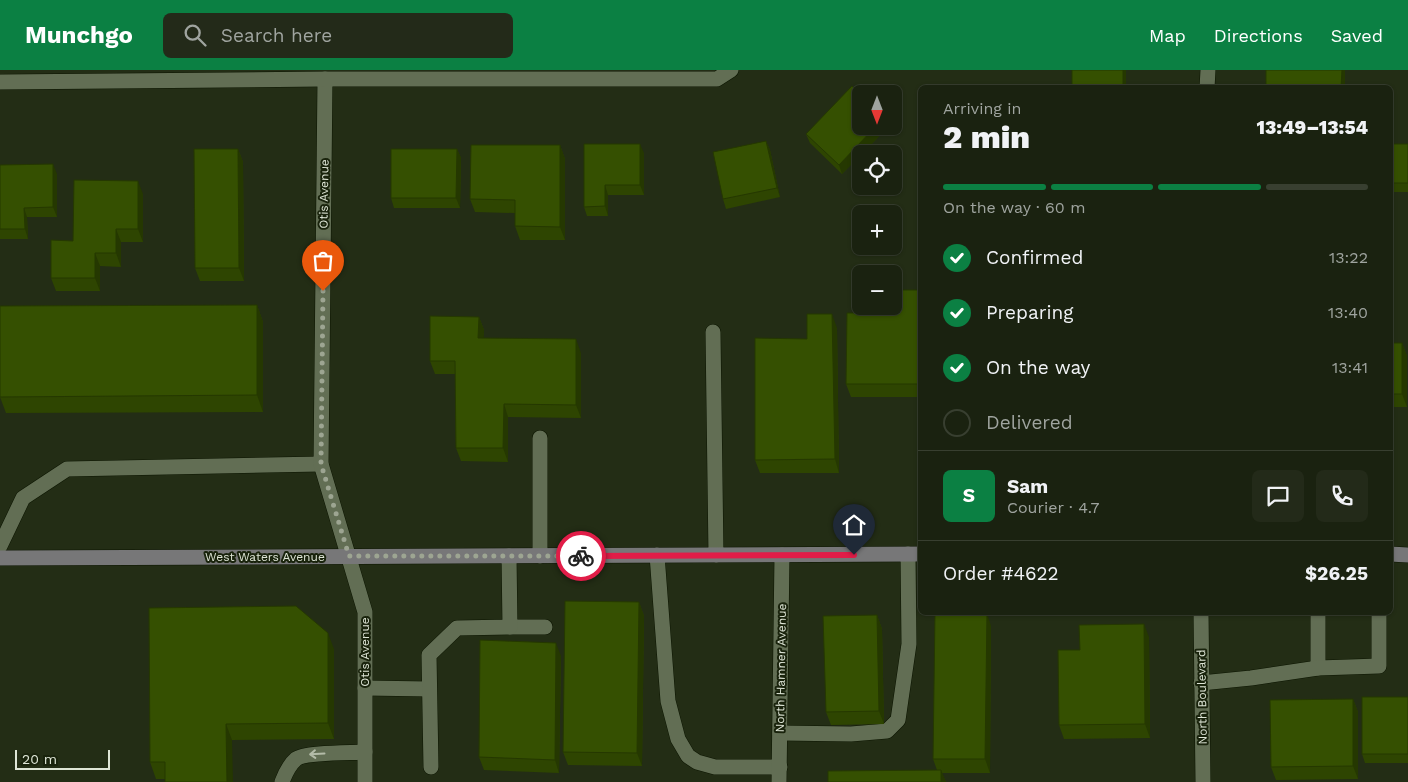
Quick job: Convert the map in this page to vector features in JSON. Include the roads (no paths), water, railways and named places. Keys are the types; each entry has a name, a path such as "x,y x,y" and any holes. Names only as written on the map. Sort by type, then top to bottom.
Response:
{"main road":[{"name":"West Waters Avenue","path":"0,558 914,554"},
{"path":"1393,554 1408,554"}],"street":[{"path":"0,82 325,79 716,79 731,70"},
{"path":"1207,85 1208,70"},
{"name":"Otis Avenue","path":"325,79 321,464 365,612 365,782"},
{"path":"713,332 716,556"},
{"path":"540,438 540,556"},
{"path":"0,546 23,498 66,468 321,464"},
{"path":"780,732 851,734 887,732 898,720 909,644 914,554"},
{"name":"North Hamner Avenue","path":"780,775 782,555"},
{"path":"509,556 510,627"},
{"path":"657,556 668,702 678,739 688,756 697,762 715,767 780,775"},
{"name":"North Boulevard","path":"1201,615 1203,782"},
{"path":"1318,615 1318,668"},
{"path":"1201,683 1318,668 1379,666 1379,615"},
{"path":"431,767 429,654 456,628 545,627"},
{"path":"365,688 429,689"},
{"path":"282,782 286,772 297,758 309,755 365,752"}]}
